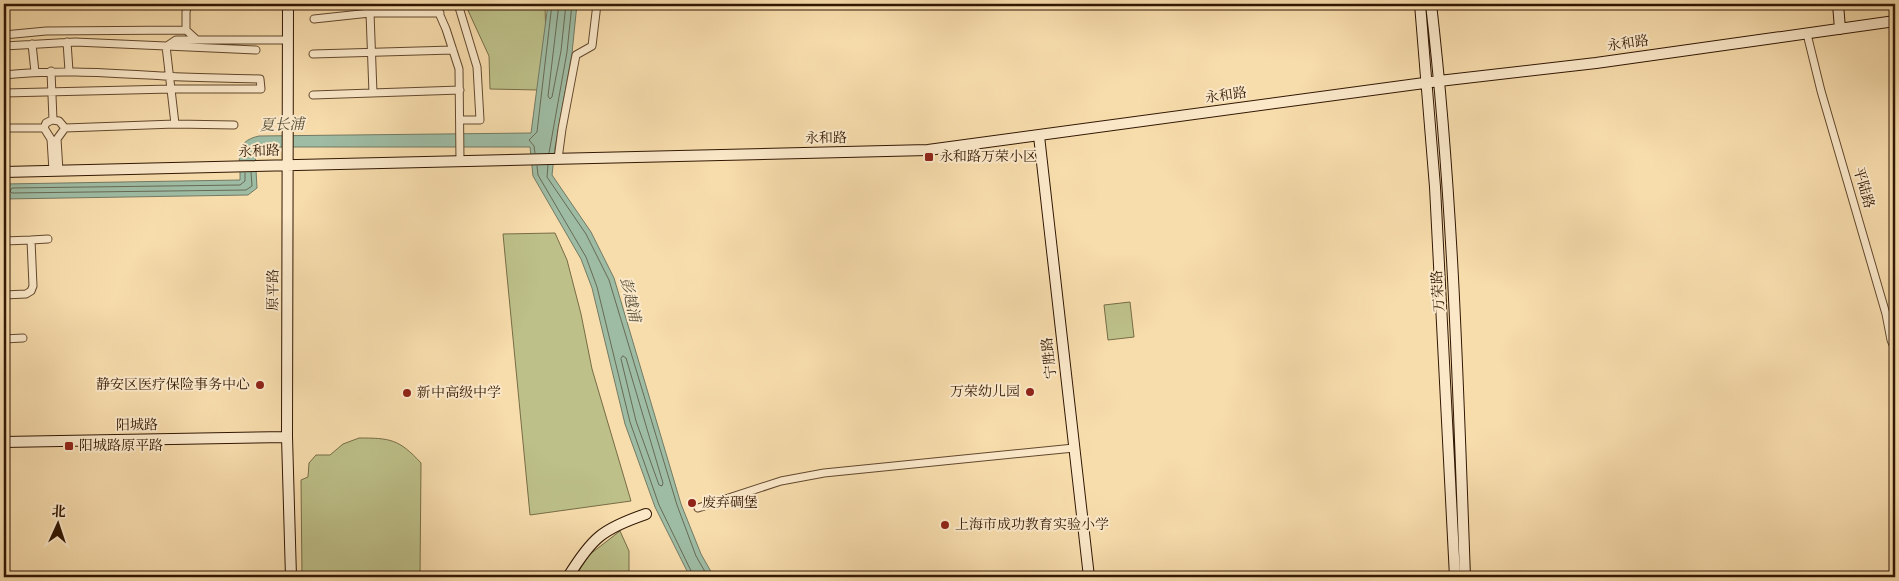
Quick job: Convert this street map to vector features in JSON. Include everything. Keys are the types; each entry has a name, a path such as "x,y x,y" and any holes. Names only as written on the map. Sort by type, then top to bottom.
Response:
{"street":[{"path":"186,30 188,4"},
{"name":"原平路","path":"288,4 287,437 291,577"},
{"path":"436,4 459,69 460,156"},
{"path":"458,4 477,67 480,120 460,120"},
{"path":"558,159 576,55 592,46 597,4"},
{"name":"万荣路","path":"1420,4 1428,83 1435,187 1455,577"},
{"name":"万荣路","path":"1431,4 1439,81 1455,322 1465,577"},
{"path":"1838,4 1840,29"},
{"path":"314,19 370,13 440,13"},
{"path":"370,13 373,93"},
{"name":"永和路","path":"4,172 238,167 460,156 516,160 928,150 1895,21"},
{"path":"4,35 46,31 186,30 197,40"},
{"name":"平陆路","path":"1807,34 1820,91 1895,349"},
{"path":"166,46 176,40 288,40"},
{"path":"67,42 69,71"},
{"path":"4,46 67,42 256,50"},
{"path":"32,44 35,72"},
{"path":"166,46 175,124"},
{"path":"313,54 453,50"},
{"path":"4,75 69,71 260,78 261,89 4,92"},
{"path":"51,72 53,120"},
{"path":"313,95 460,90"},
{"path":"44,128 46,123 53,120 59,121 65,128"},
{"path":"65,128 175,124 234,125"},
{"path":"4,128 44,128"},
{"path":"44,128 51,139 56,171"},
{"path":"56,171 57,139 65,128"},
{"name":"宁胜路","path":"1039,136 1089,577"},
{"path":"4,295 26,294 32,291 31,240"},
{"path":"4,241 48,240"},
{"path":"4,339 23,338"},
{"name":"阳城路","path":"4,442 287,437"},
{"path":"698,508 781,481 824,473 1074,448"},
{"path":"568,577 583,554 600,534 646,514"}],"green space":[{"path":"465,4 545,4 546,43 539,90 490,89 489,56"},
{"path":"555,233 567,260 581,314 592,369 631,501 530,515 503,234"},
{"path":"1130,302 1134,337 1108,340 1104,305"},
{"path":"359,438 393,442 406,449 421,463 420,577 302,577 301,480 308,477 309,463 316,455 330,455 343,444"},
{"path":"620,531 629,551 629,577 575,577 589,555"}],"water":[{"path":"548,4 577,4 572,53 552,175 591,232 614,278 681,504 701,554 714,577 690,577 655,507 625,424 592,288 581,259 533,176 530,147 260,147 255,152 257,188 248,195 4,199 4,184 240,180 239,158 241,147 245,142 259,136 531,133"}],"place":[{"name":"永和路万荣小区","path":"929,157"},
{"name":"静安区医疗保险事务中心","path":"260,385"},
{"name":"万荣幼儿园","path":"1030,392"},
{"name":"新中高级中学","path":"407,393"},
{"name":"阳城路原平路","path":"69,446"},
{"name":"废弃碉堡","path":"692,503"},
{"name":"上海市成功教育实验小学","path":"945,525"}],"water label":[{"name":"夏长浦","path":"282,126"},
{"name":"彭越浦","path":"629,300"}]}
